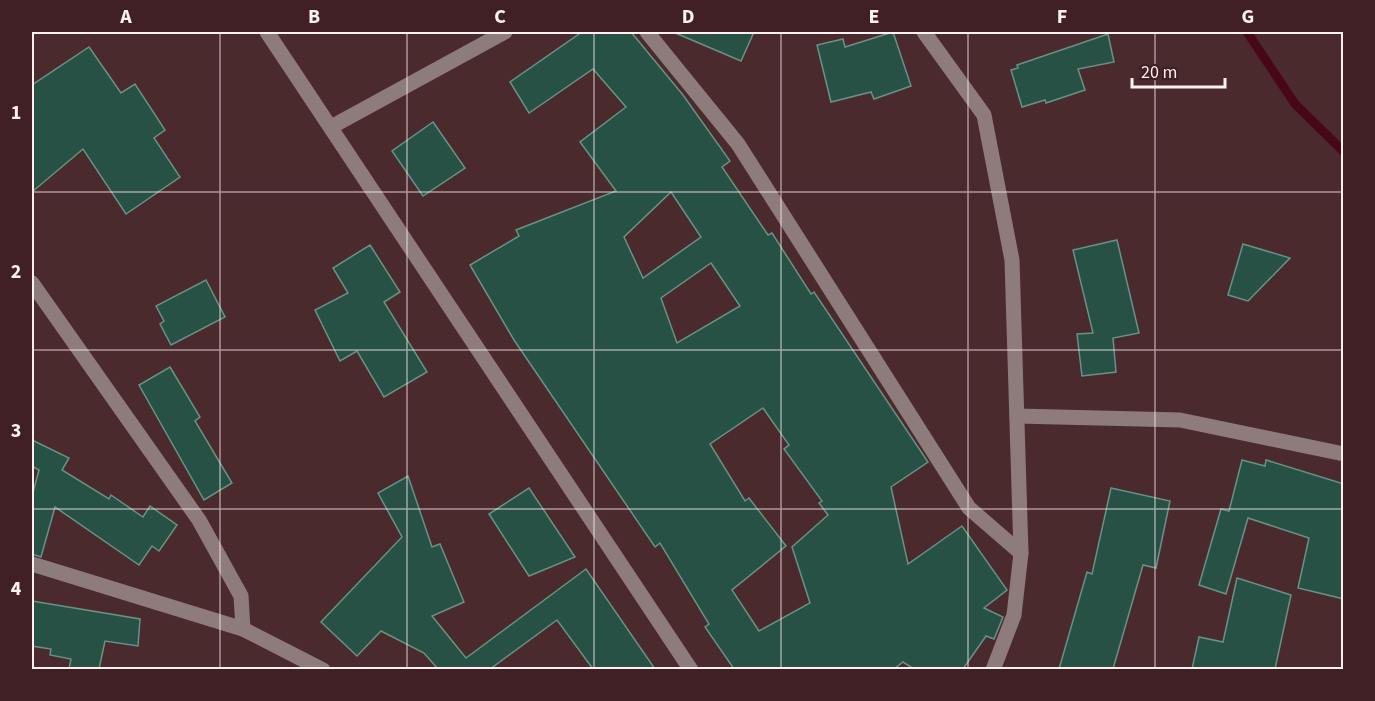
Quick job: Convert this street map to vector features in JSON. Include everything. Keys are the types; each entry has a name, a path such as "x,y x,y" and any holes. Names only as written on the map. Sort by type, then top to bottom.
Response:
{"street":[{"path":"267,32 692,669"},
{"path":"331,127 505,32"},
{"path":"647,32 738,144 969,508 1021,554"},
{"path":"924,32 984,115 1012,260 1021,554 1014,615 993,669"},
{"path":"32,283 199,520 241,596 243,629"},
{"path":"1017,416 1180,420 1344,454"},
{"path":"32,564 243,629 323,669"}],"building":[{"path":"582,32 631,32 683,95 730,161 722,167 768,235 772,233 811,294 814,292 928,462 891,487 908,564 962,526 1007,590 984,608 1003,617 994,639 986,636 963,669 914,669 903,662 894,669 734,669 705,627 709,624 660,543 655,547 514,340 470,265 519,236 516,230 616,191 580,142 626,107 593,69 529,113 510,82","holes":["671,192 701,237 643,278 624,237","711,263 740,306 677,343 661,298","763,408 789,445 784,449 822,501 819,503 828,515 792,547 810,603 759,631 732,590 786,546 749,498 745,501 710,444"]},
{"path":"673,32 754,32 741,61"},
{"path":"893,32 911,86 874,99 871,92 831,102 817,45 843,39 845,47"},
{"path":"1108,34 1114,62 1078,69 1085,90 1046,103 1045,100 1022,107 1011,70 1018,68 1017,65"},
{"path":"89,47 121,93 135,84 165,130 154,138 180,177 126,214 83,149 32,192 32,85"},
{"path":"433,122 465,168 423,196 392,151"},
{"path":"1117,240 1139,333 1113,338 1116,372 1082,376 1077,334 1093,333 1073,250"},
{"path":"1243,244 1290,258 1248,301 1228,295"},
{"path":"370,245 400,292 384,302 427,372 384,397 357,351 340,361 315,310 348,293 333,268"},
{"path":"206,280 225,317 171,345 160,324 164,321 156,306"},
{"path":"170,367 200,417 195,421 232,483 204,500 139,385"},
{"path":"32,440 69,458 62,470 109,499 111,495 143,517 150,506 177,525 159,551 152,546 139,565 55,507 41,557 32,554 32,496 39,470 32,466"},
{"path":"1242,460 1265,466 1266,460 1344,484 1344,599 1298,588 1309,538 1248,518 1226,594 1199,585 1221,509 1229,511"},
{"path":"408,476 432,547 440,544 464,602 432,616 466,658 586,569 655,669 593,669 557,620 490,669 438,669 424,653 381,631 357,656 321,622 402,537 378,493"},
{"path":"529,488 575,557 529,576 489,514"},
{"path":"1111,488 1170,501 1156,568 1143,565 1113,669 1059,669 1087,572 1092,574"},
{"path":"1237,578 1291,595 1275,669 1192,669 1199,637 1223,642"},
{"path":"32,601 140,619 138,646 105,641 99,669 69,669 71,659 50,655 51,649 32,646"}],"waterway":[{"path":"1247,32 1295,104 1344,152"}]}
